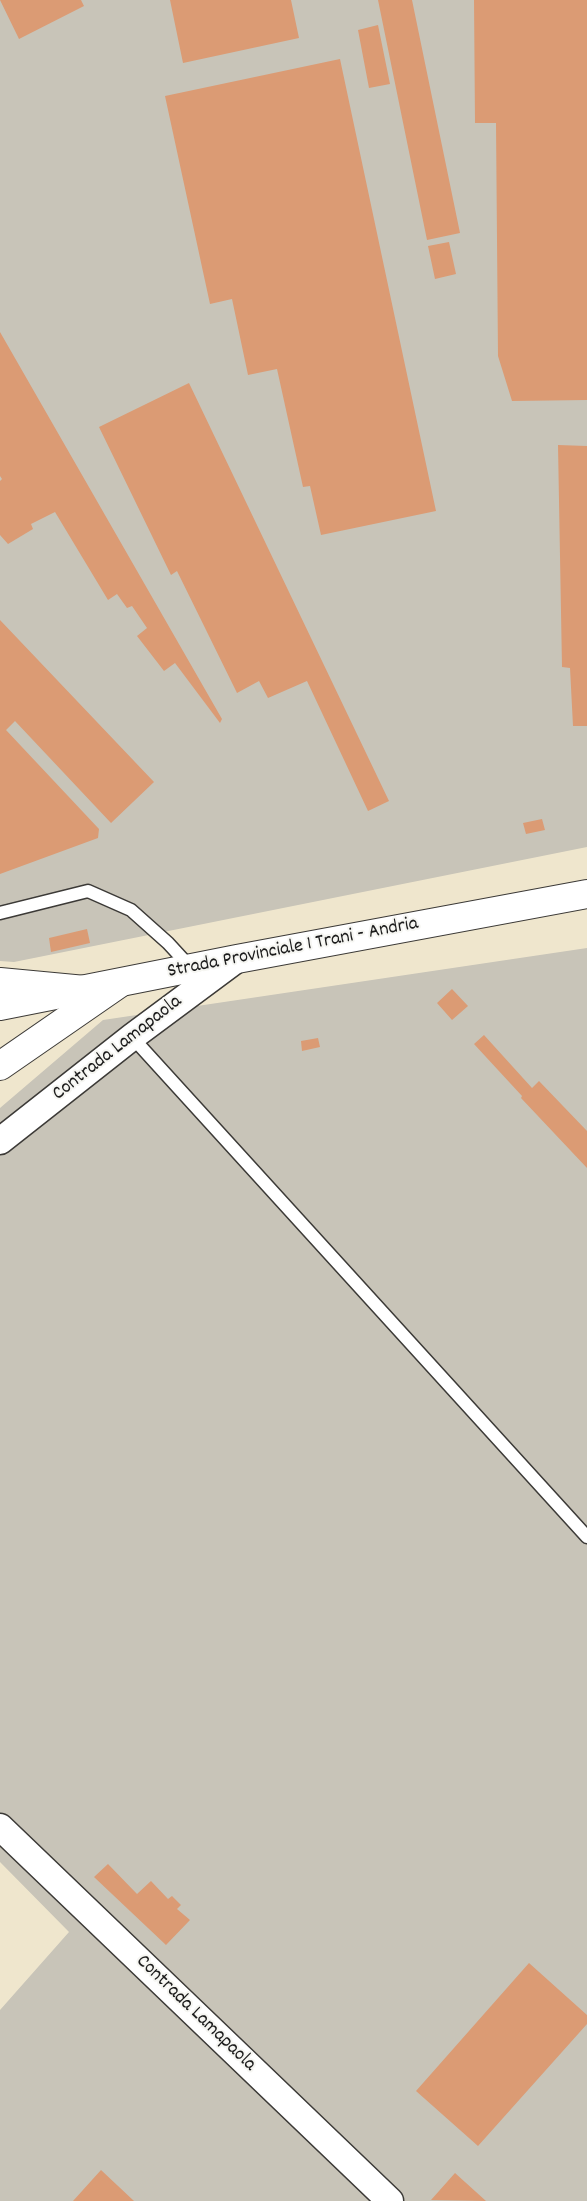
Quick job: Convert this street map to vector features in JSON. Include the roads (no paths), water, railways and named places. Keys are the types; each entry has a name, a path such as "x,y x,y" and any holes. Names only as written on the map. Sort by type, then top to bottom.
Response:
{"main road":[{"name":"Strada Provinciale 1 Trani - Andria","path":"0,1006 237,959 587,894"},
{"path":"0,982 85,990"},
{"path":"0,1066 120,983"}],"street":[{"name":"Contrada Lamapaola","path":"0,1141 132,1037 237,959"},
{"name":"Contrada Lamapaola","path":"0,1827 390,2201"}],"lane":[{"path":"0,914 88,891 131,910 168,943 191,968"},
{"path":"132,1037 587,1537"}]}
